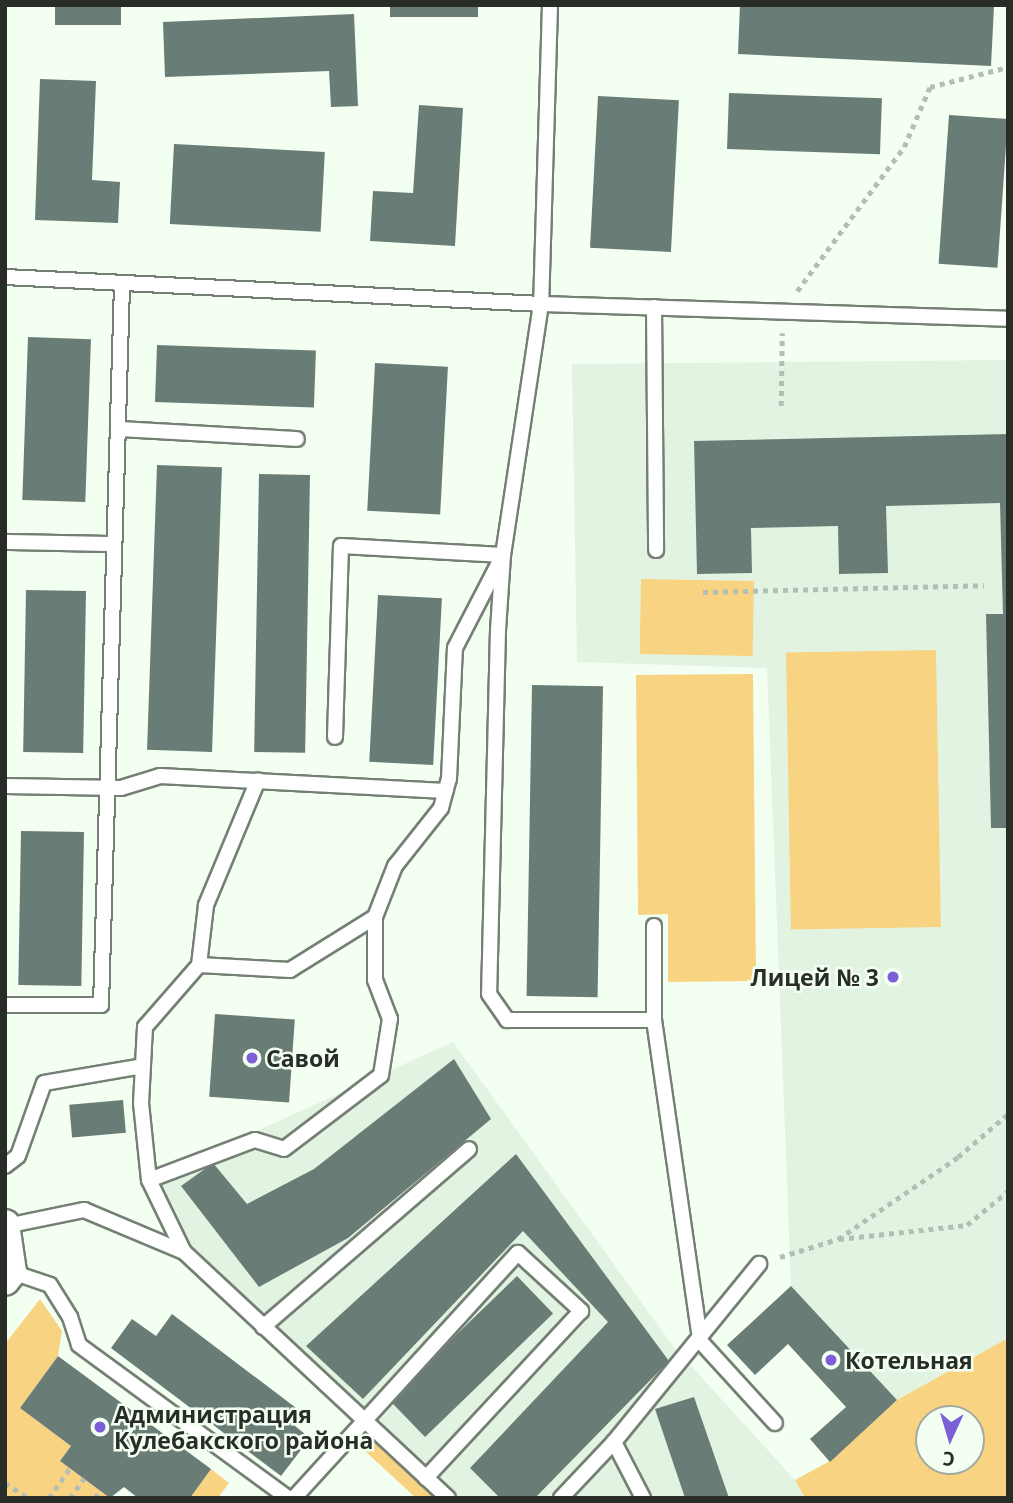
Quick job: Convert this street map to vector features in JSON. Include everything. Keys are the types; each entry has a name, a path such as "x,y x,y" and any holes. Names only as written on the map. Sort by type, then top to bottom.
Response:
{"street":[{"path":"6,1225 9,1276"}],"lane":[{"path":"550,5 541,304 503,555 489,994 507,1020 653,1020"},
{"path":"5,277 541,304 1008,319"},
{"path":"5,1005 101,1005 122,283"},
{"path":"654,307 656,550"},
{"path":"118,429 297,439"},
{"path":"5,542 114,544"},
{"path":"335,737 341,546 503,555"},
{"path":"149,1180 255,1140 284,1149 381,1075 390,1019 375,980 375,917 395,866 441,808 446,791 455,648 503,555"},
{"path":"5,786 107,788 160,776 446,791"},
{"path":"258,780 206,905 199,965 145,1027 141,1103 149,1180 184,1252 360,1420 448,1498"},
{"path":"199,965 290,970 375,917"},
{"path":"654,926 653,1020 700,1341 775,1423"},
{"path":"5,1167 18,1156 44,1083 143,1066"},
{"path":"262,1327 470,1149"},
{"path":"6,1225 84,1210 184,1252"},
{"path":"294,1498 360,1420 518,1253 581,1311 426,1479"},
{"path":"561,1498 614,1442 700,1341 759,1264"},
{"path":"9,1276 50,1285 70,1317 79,1345 288,1498"},
{"path":"614,1442 643,1498"}],"path":[{"path":"782,406 783,310 904,147 930,87 1008,67"},
{"path":"703,592 984,585"},
{"path":"838,1240 958,1157 1008,1114"},
{"path":"759,1264 838,1240 967,1225 1008,1191"},
{"path":"49,1498 70,1468"},
{"path":"70,1498 84,1478"},
{"path":"5,1483 28,1498"},
{"path":"95,1498 100,1490"}],"shaded area":[{"name":"Лицей № 3","path":"1008,360 1008,1338 897,1400 791,1286 767,668 577,662 572,364"},
{"path":"641,579 754,581 753,656 640,654"},
{"path":"936,650 941,927 791,930 786,653"},
{"path":"753,674 756,981 668,982 668,914 638,915 636,675"},
{"path":"453,1042 673,1346 795,1480 805,1498 448,1498 184,1252 149,1180"},
{"path":"40,1299 62,1331 58,1356 20,1408 71,1446 60,1461 110,1498 5,1498 5,1344"},
{"path":"1008,1338 1008,1498 805,1498 795,1480 830,1461 897,1400"},
{"path":"376,1442 436,1498 416,1498 366,1452"},
{"path":"211,1469 229,1483 218,1498 190,1498"}],"building":[{"path":"55,5 121,5 121,25 55,25"},
{"path":"390,5 478,5 478,17 390,17"},
{"path":"740,5 994,6 991,66 738,54"},
{"path":"354,14 358,106 331,107 329,71 165,77 163,22"},
{"path":"40,79 96,81 92,180 120,182 118,223 35,220"},
{"path":"729,93 882,98 880,154 727,149"},
{"path":"598,96 679,100 671,252 590,248"},
{"path":"419,105 463,108 455,246 370,241 373,191 413,193"},
{"path":"949,115 1008,119 997,268 939,264"},
{"path":"174,144 325,152 321,232 170,224"},
{"path":"28,337 91,339 85,502 22,500"},
{"path":"157,345 316,351 314,408 155,402"},
{"path":"375,363 448,367 440,515 367,511"},
{"path":"1008,434 1008,828 991,828 986,614 1003,614 1000,503 886,506 888,573 839,574 838,526 751,528 752,573 697,574 694,441"},
{"path":"157,465 222,467 212,752 147,750"},
{"path":"259,474 310,475 305,753 254,752"},
{"path":"26,590 86,591 83,753 23,752"},
{"path":"378,595 442,598 433,765 369,762"},
{"path":"532,685 603,686 598,997 527,996"},
{"path":"21,831 84,832 81,986 18,985"},
{"name":"Савой","path":"215,1014 295,1020 289,1102 209,1097"},
{"path":"454,1059 491,1119 348,1238 259,1287 181,1186 213,1163 247,1204 314,1169"},
{"path":"123,1100 126,1133 72,1138 69,1105"},
{"path":"516,1154 669,1361 535,1498 500,1498 470,1468 608,1322 523,1231 363,1399 306,1346"},
{"path":"517,1276 553,1313 425,1437 389,1400"},
{"name":"Котельная","path":"791,1286 897,1400 830,1462 810,1439 846,1407 788,1344 755,1375 727,1345"},
{"path":"172,1314 304,1414 295,1426 310,1438 281,1476 111,1348 132,1319 156,1336"},
{"name":"Администрация Кулебакского района","path":"58,1356 211,1469 190,1498 138,1498 124,1487 110,1498 60,1461 71,1446 20,1408"},
{"path":"694,1397 729,1498 685,1498 655,1409"}],"place":[{"name":"Лицей № 3","path":"893,977"},
{"name":"Савой","path":"252,1058"},
{"name":"Котельная","path":"831,1360"},
{"name":"Администрация Кулебакского района","path":"100,1427"}]}
